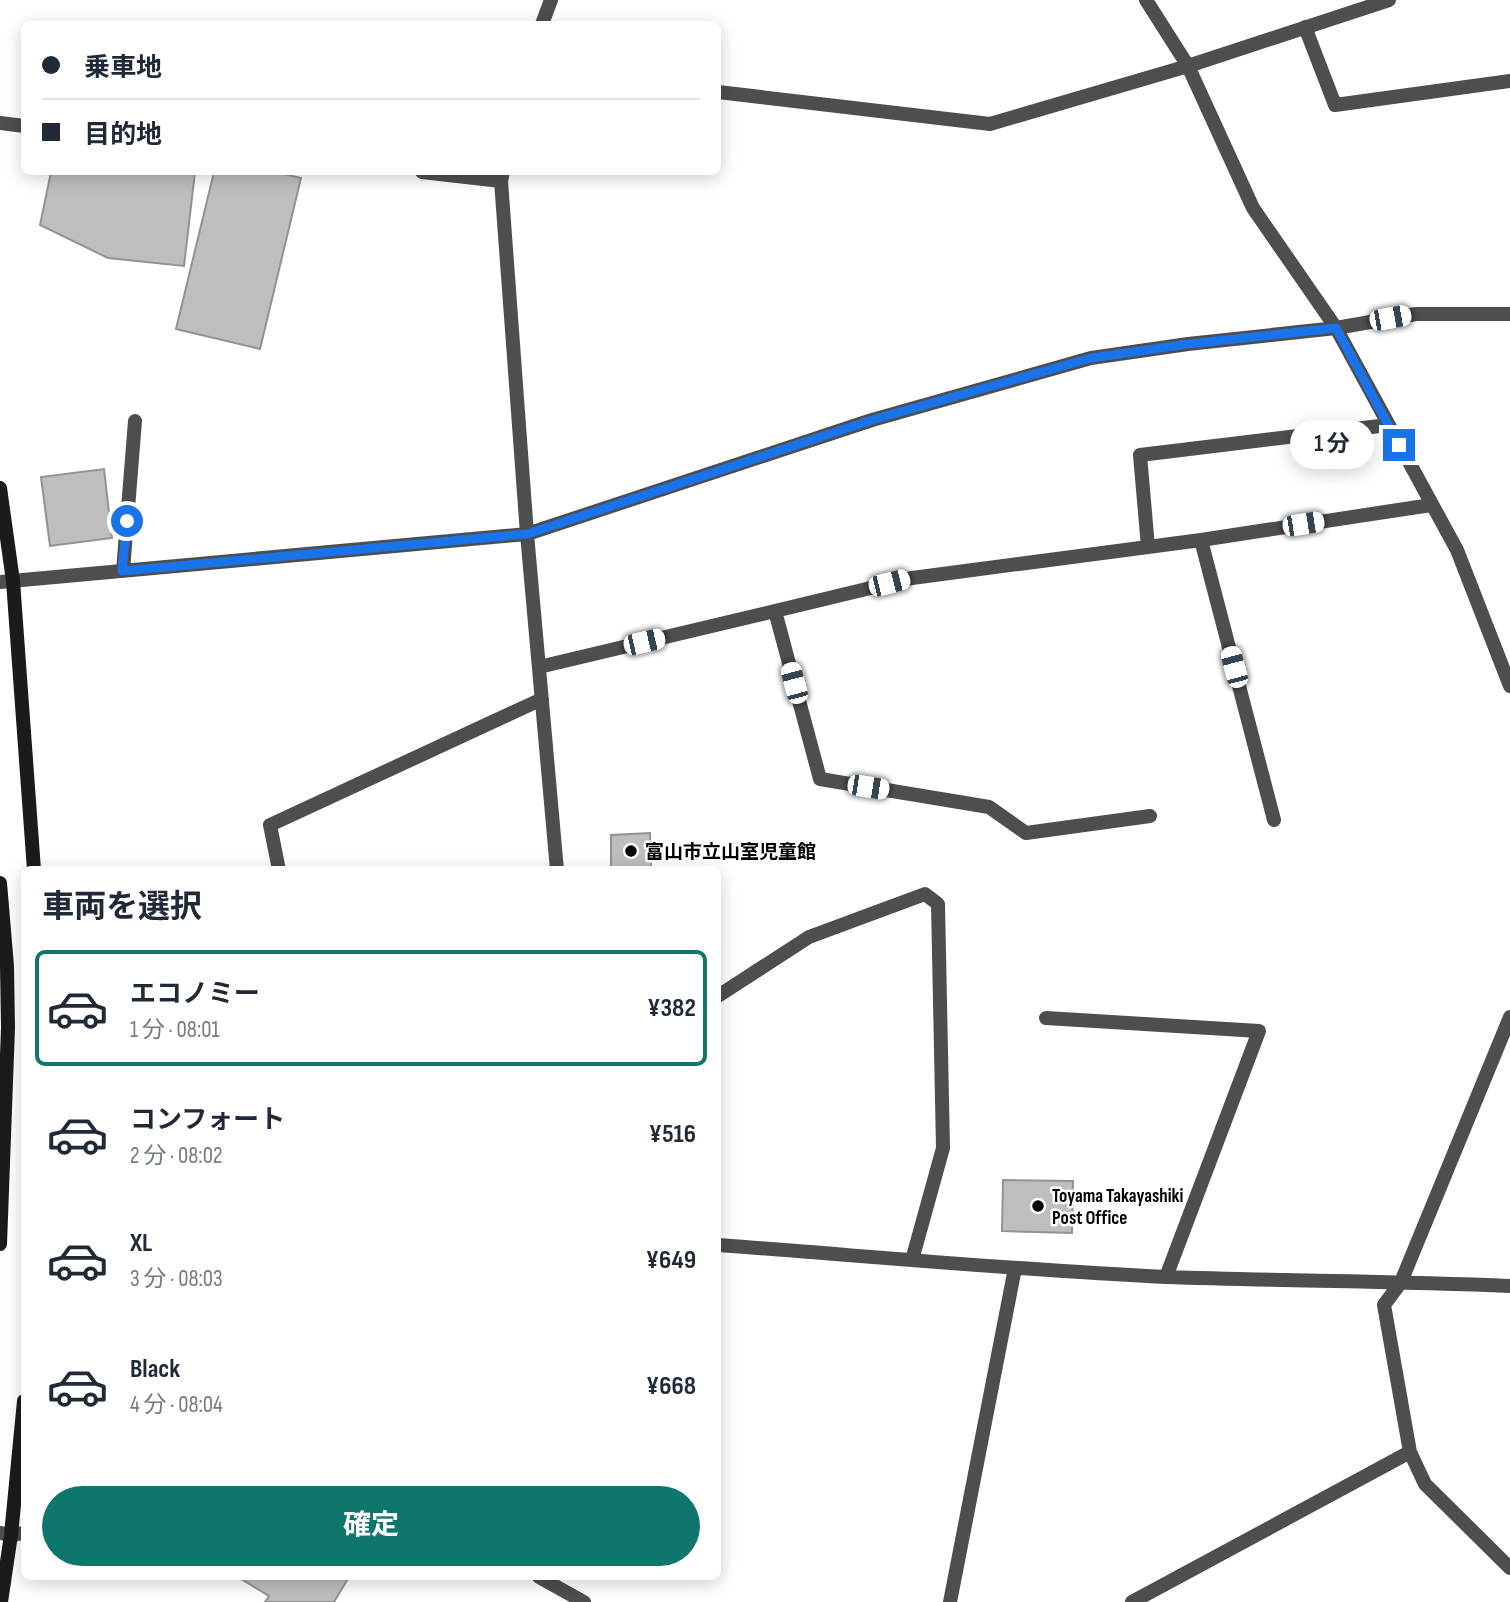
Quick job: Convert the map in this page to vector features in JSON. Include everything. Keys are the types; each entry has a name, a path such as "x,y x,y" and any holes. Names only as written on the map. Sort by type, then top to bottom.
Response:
{"street":[{"path":"543,21 551,0"},
{"path":"1146,0 1188,66 1253,208 1336,328 1457,550 1506,658 1510,686"},
{"path":"721,92 990,124 1188,66 1388,0"},
{"path":"1305,27 1335,105 1510,81"},
{"path":"0,123 21,126"},
{"path":"482,175 502,176 527,534 557,866"},
{"path":"6,582 527,534 872,420 1091,358 1188,344 1336,328 1416,314 1510,314"},
{"path":"122,571 135,421"},
{"path":"1148,547 1140,455 1388,425"},
{"path":"0,488 6,582 34,866"},
{"path":"539,667 912,578 1201,540 1431,505"},
{"path":"1201,540 1274,820"},
{"path":"775,611 820,779 989,807 1026,833 1150,816"},
{"path":"278,866 270,825 542,699"},
{"path":"0,883 6,966 0,1236"},
{"path":"721,994 809,937 925,894 938,904 943,1148 912,1260"},
{"path":"1510,1017 1401,1282 1384,1305 1410,1452 1425,1485 1510,1569"},
{"path":"1046,1018 1259,1031 1167,1277"},
{"path":"721,1245 1167,1277 1510,1286"},
{"path":"950,1602 1016,1268"},
{"path":"1,1602 12,1534 21,1434"},
{"path":"1132,1602 1410,1452"},
{"path":"544,1580 584,1602"}],"building":[{"path":"50,175 195,175 184,266 108,258 40,225"},
{"path":"213,175 288,175 301,178 260,349 176,329"},
{"path":"104,469 112,538 50,546 41,477"},
{"name":"富山市立山室児童館","path":"650,833 651,866 611,866 611,835"},
{"path":"1003,1180 1073,1181 1072,1233 1002,1231"},
{"path":"243,1580 347,1580 334,1602 265,1602 269,1596"}],"place":[{"name":"富山市立山室児童館","path":"631,851"},
{"name":"Toyama Takayashiki Post Office","path":"1038,1206"}],"route":[{"path":"127,521 122,571 527,534 872,420 1091,358 1188,344 1336,328 1399,445"}]}
